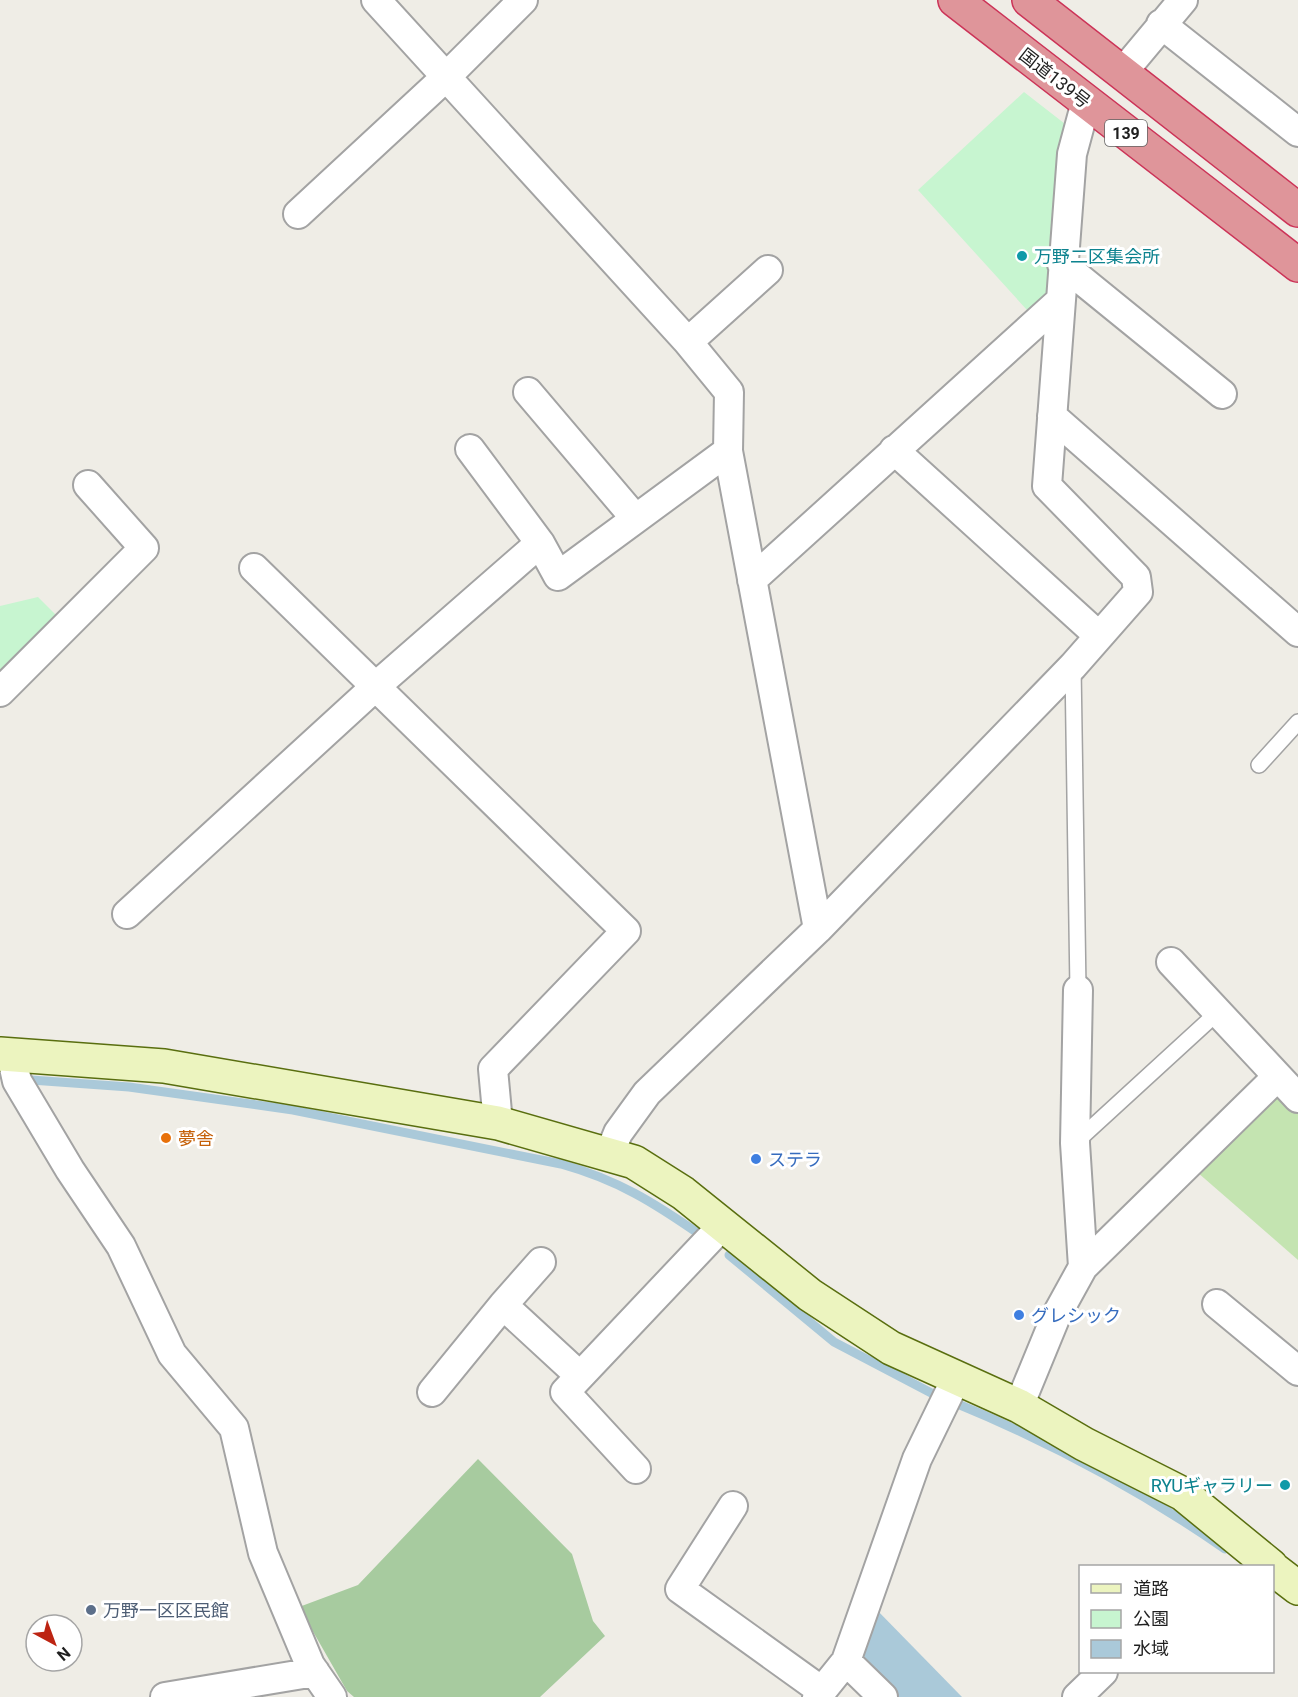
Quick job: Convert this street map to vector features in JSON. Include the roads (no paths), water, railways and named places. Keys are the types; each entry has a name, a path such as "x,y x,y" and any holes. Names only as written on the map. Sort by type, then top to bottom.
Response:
{"highway":[{"name":"国道139号","path":"955,0 1298,265"},
{"name":"139","path":"1029,0 1298,210"}],"street":[{"path":"376,0 688,342 729,392 728,451 818,928"},
{"path":"298,214 447,76 523,0"},
{"path":"1122,73 1183,0"},
{"path":"1161,24 1298,132"},
{"path":"609,1155 618,1133 647,1093 818,928 1073,666 1138,592 1136,577 1047,486 1059,302 1072,154 1086,102"},
{"path":"1062,264 1222,394"},
{"path":"688,342 768,270"},
{"path":"752,580 1059,302"},
{"path":"528,392 635,518"},
{"path":"1052,416 1298,632"},
{"path":"470,449 540,543 558,576 728,451"},
{"path":"894,450 1099,636"},
{"path":"0,692 144,548 88,485"},
{"path":"127,914 375,687 540,543"},
{"path":"254,568 626,932 494,1069 498,1123"},
{"path":"1171,962 1298,1098"},
{"path":"1078,990 1075,1143 1083,1267"},
{"path":"332,1697 315,1672 263,1553 234,1428 172,1354 121,1246 70,1170 17,1082 5,1054 164,1066 498,1123 634,1162 683,1192 810,1295 891,1348 1019,1406 1084,1443 1183,1494 1270,1565"},
{"path":"1019,1406 1056,1316 1083,1267 1277,1077"},
{"path":"636,1469 565,1392 723,1225"},
{"path":"432,1392 541,1262"},
{"path":"1217,1304 1298,1371"},
{"path":"503,1305 580,1376"},
{"path":"733,1506 680,1589 820,1694 846,1661 917,1459 956,1379"},
{"path":"1274,1569 1298,1588"},
{"path":"846,1661 883,1697"},
{"path":"165,1697 315,1672"},
{"path":"1077,1697 1101,1673"}],"lane":[{"path":"1073,666 1078,990"},
{"path":"1259,765 1298,722"},
{"path":"1075,1143 1218,1012"}],"water":[{"path":"873,1606 962,1697 888,1697 852,1661"}],"waterway":[{"path":"31,1080 129,1087 293,1110 561,1164 600,1177 634,1193 702,1236"},
{"path":"729,1255 834,1342 937,1396"},
{"path":"953,1402 1024,1433 1093,1468 1193,1527 1225,1549"}],"place":[{"name":"万野二区集会所","path":"1022,256"},
{"name":"夢舎","path":"166,1138"},
{"name":"ステラ","path":"756,1159"},
{"name":"グレシック","path":"1019,1315"},
{"name":"RYUギャラリー","path":"1285,1485"},
{"name":"万野一区区民館","path":"91,1610"}]}
